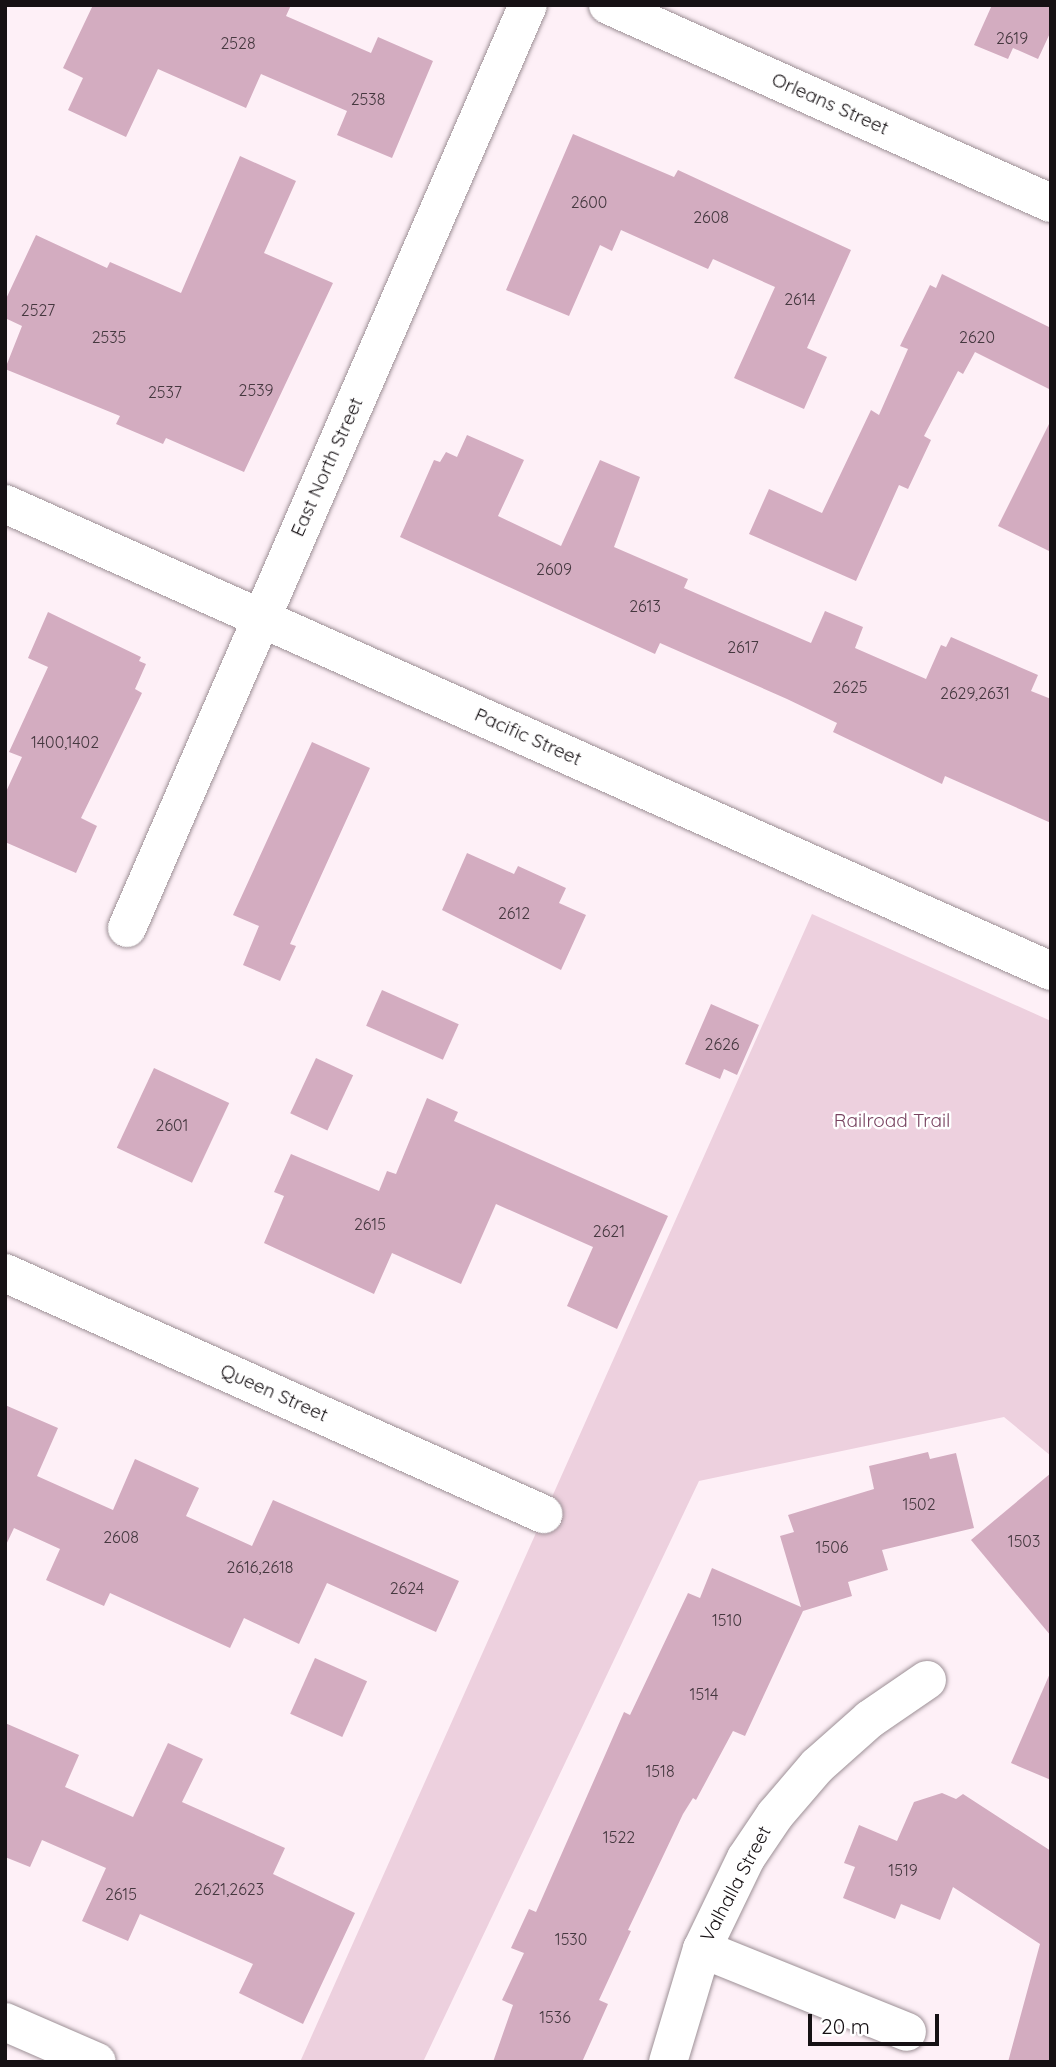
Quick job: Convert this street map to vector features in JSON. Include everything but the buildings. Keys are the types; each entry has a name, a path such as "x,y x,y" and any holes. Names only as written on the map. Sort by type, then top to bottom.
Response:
{"street":[{"name":"East North Street","path":"127,928 528,5"},
{"name":"Orleans Street","path":"608,5 1051,203"},
{"name":"Pacific Street","path":"5,503 1051,971"},
{"name":"Queen Street","path":"5,1273 543,1514"},
{"name":"Valhalla Street","path":"668,2062 702,1949 746,1858 775,1815 817,1766 870,1719 927,1680"},
{"name":"Valhalla Street","path":"702,1949 907,2032"},
{"path":"5,2022 97,2062"}],"green space":[{"name":"Railroad Trail","path":"812,914 1051,1021 1051,1456 1004,1417 699,1481 423,2062 300,2062"}]}
